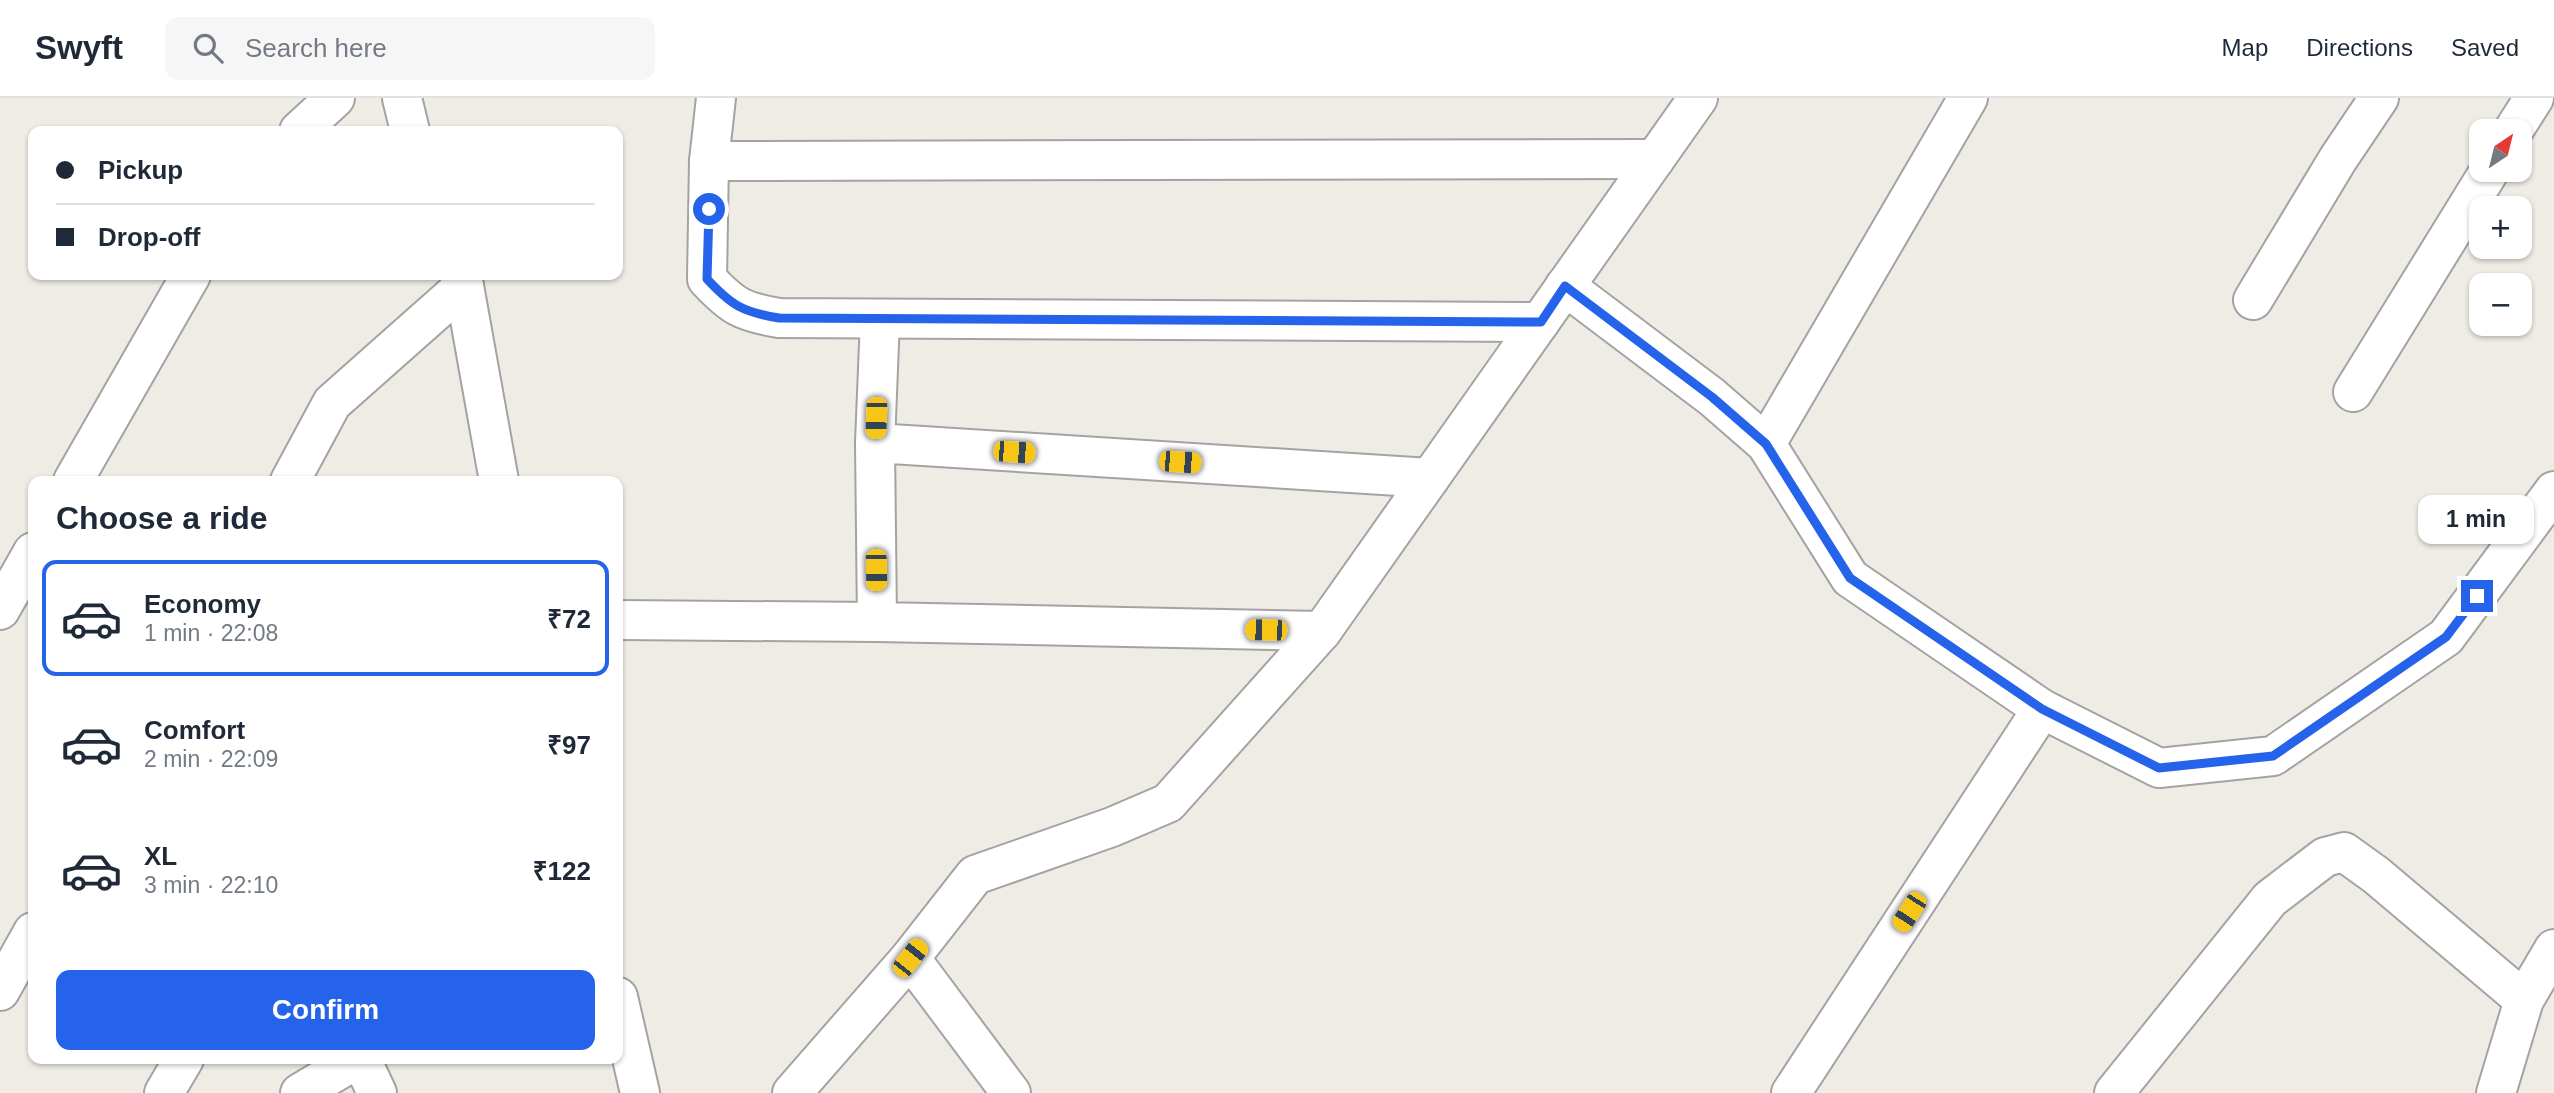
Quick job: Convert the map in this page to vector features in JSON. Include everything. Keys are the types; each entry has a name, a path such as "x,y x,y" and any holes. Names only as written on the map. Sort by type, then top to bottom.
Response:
{"street":[{"path":"304,126 334,98"},
{"path":"402,98 409,126"},
{"path":"716,98 709,162 707,279 729,302 756,314 779,318 1541,322"},
{"path":"792,1093 910,958 975,875 1112,827 1168,803 1322,631 1698,98"},
{"path":"1766,444 1968,98"},
{"path":"2253,300 2338,159 2379,98"},
{"path":"2521,119 2534,98"},
{"path":"709,162 1655,159"},
{"path":"2353,392 2483,182"},
{"path":"76,476 188,280"},
{"path":"293,476 332,403 461,281"},
{"path":"461,281 498,476"},
{"path":"1565,286 1712,397 1766,444 1850,578 2042,709 2159,768 2273,756 2446,637 2554,491"},
{"path":"877,622 875,443 880,318"},
{"path":"875,443 1430,478"},
{"path":"0,610 28,561"},
{"path":"623,620 1322,631"},
{"path":"1791,1093 2042,709"},
{"path":"2114,1093 2270,899 2325,857 2344,852 2376,875 2524,1000"},
{"path":"0,991 28,941"},
{"path":"2496,1093 2524,1000 2554,949"},
{"path":"910,958 1011,1093"},
{"path":"623,1020 639,1093"},
{"path":"164,1093 181,1064"},
{"path":"300,1093 350,1064"},
{"path":"362,1064 377,1093"}],"route":[{"path":"709,209 707,279 729,302 756,314 779,318 1541,322 1565,286 1712,397 1766,444 1850,578 2042,709 2159,768 2273,756 2446,637 2477,596"}]}
